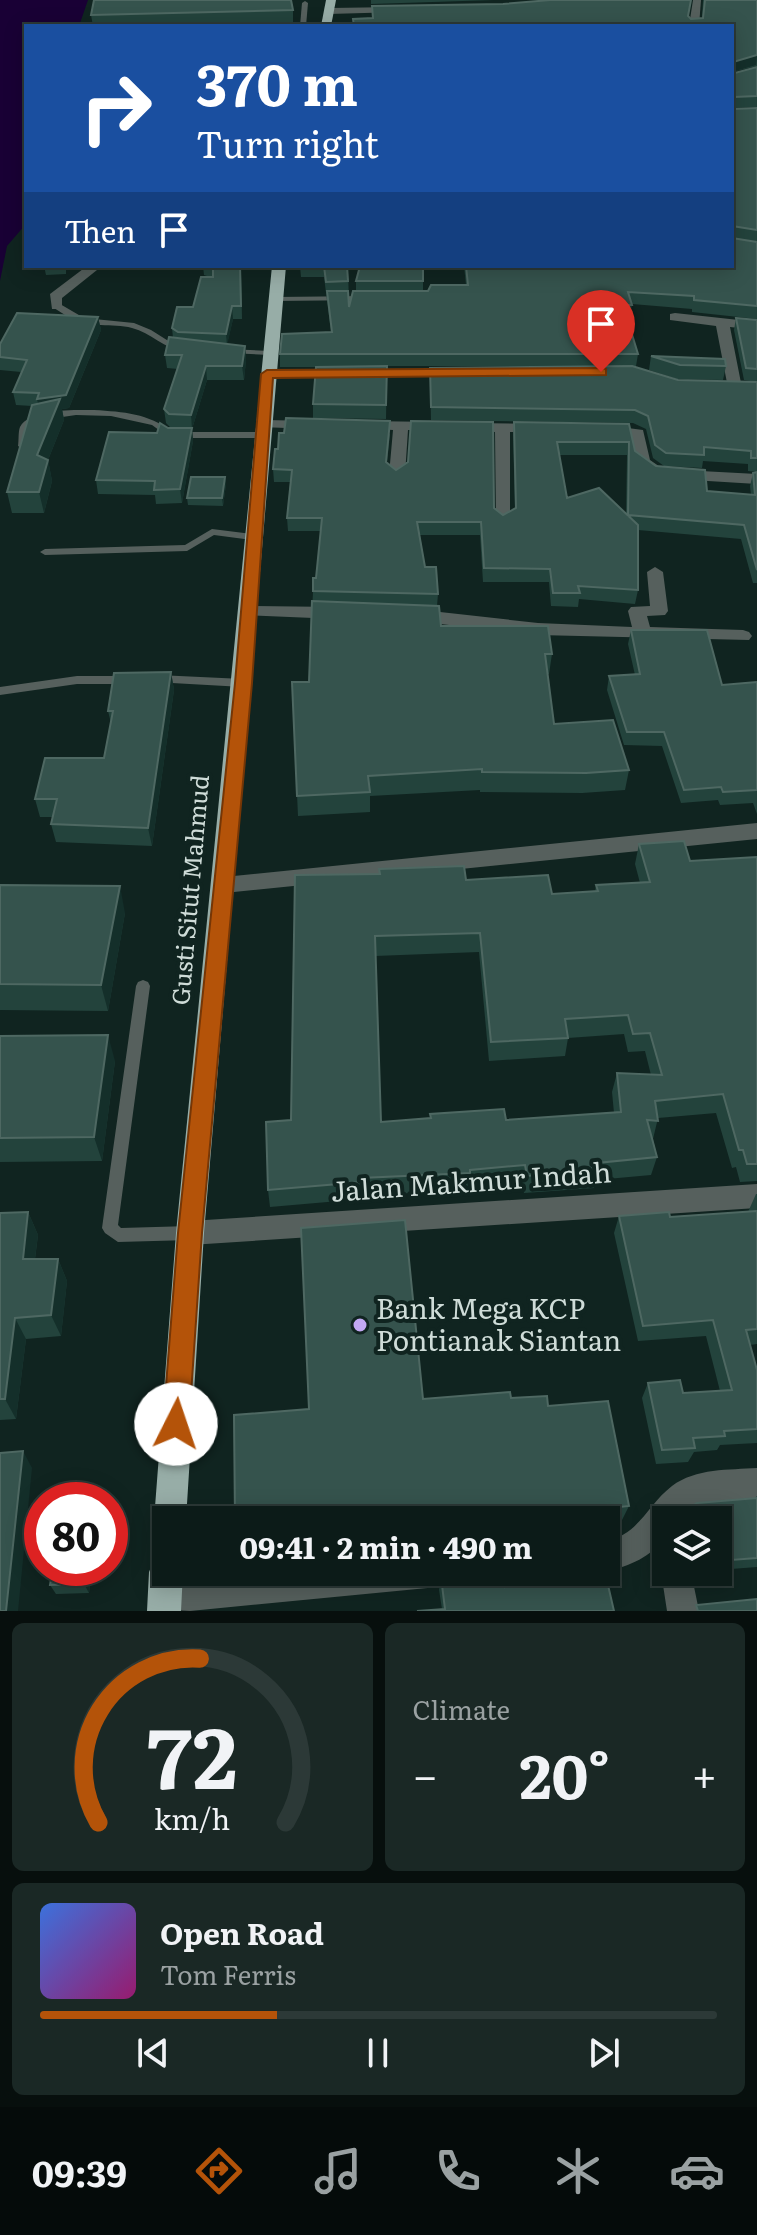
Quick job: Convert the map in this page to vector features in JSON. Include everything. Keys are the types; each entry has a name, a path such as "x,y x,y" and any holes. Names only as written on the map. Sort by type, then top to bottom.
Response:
{"highway":[{"name":"Gusti Situt Mahmud","path":"171,1506 190,1233 225,880 249,611 252,537 279,268"}],"street":[{"path":"694,24 697,0"},
{"path":"330,6 404,10"},
{"path":"57,306 55,297 73,288 91,268"},
{"path":"675,317 757,326"},
{"path":"722,322 733,388"},
{"path":"267,374 473,373"},
{"path":"264,430 325,425"},
{"path":"355,425 560,428"},
{"path":"397,475 401,426"},
{"path":"502,427 504,521"},
{"path":"588,429 632,430 638,433 643,462 659,473 757,479"},
{"path":"642,632 637,611 659,611 655,572"},
{"path":"249,611 356,613"},
{"path":"402,615 442,616 538,629 743,636"},
{"path":"225,880 757,831"},
{"name":"Jalan Makmur Indah","path":"190,1233 757,1196"},
{"path":"676,1506 683,1497 700,1488 757,1483"},
{"path":"620,1551 637,1546 652,1532"},
{"path":"165,1594 264,1586"},
{"path":"679,1586 683,1611"}],"lane":[{"path":"303,24 305,3"},
{"path":"275,299 378,298"},
{"path":"57,306 82,323 136,326 170,347 195,350"},
{"path":"218,351 270,353"},
{"path":"23,451 26,423 37,417 112,414 158,424 170,435 264,430"},
{"path":"45,552 187,548 212,532 252,537"},
{"path":"0,691 77,680 243,683"},
{"path":"143,986 110,1228 118,1235 190,1233"}],"shaded area":[{"path":"0,0 88,0 80,24 24,24 24,226 7,246 0,281"}],"building":[{"path":"94,0 291,0 293,10 91,15"},
{"path":"550,0 691,0 688,16 691,19 703,18 705,0 757,0 757,55 734,62 734,24 354,24 353,19 373,18 372,6 503,4"},
{"path":"757,67 757,96 734,97 735,73"},
{"path":"757,108 757,230 734,226 734,109"},
{"path":"734,238 757,242 757,306 694,300 694,296 628,292 632,305 623,305 638,354 280,354 282,334 332,332 327,291 348,291 349,307 353,291 428,291 431,285 468,285 466,268 734,268"},
{"path":"213,268 240,268 241,306 232,306 226,334 178,332 172,328 177,307 193,307 201,277 213,277"},
{"path":"324,268 347,268 348,281 326,282"},
{"path":"359,268 423,268 423,281 356,281"},
{"path":"17,313 98,317 66,395 37,399 39,393 13,392 27,360 0,357 0,344"},
{"path":"736,318 757,320 757,369 746,368"},
{"path":"169,337 245,346 242,366 206,366 191,415 169,414 164,409 182,355 165,355"},
{"path":"651,356 725,359 726,366 680,365"},
{"path":"387,366 386,405 313,404 316,367"},
{"path":"632,366 678,380 757,382 757,458 751,458 751,451 704,447 704,455 666,453 655,445 648,416 635,410 431,407 430,368"},
{"path":"60,399 37,455 48,460 39,492 7,492 32,405"},
{"path":"286,418 390,421 386,462 396,470 408,462 411,421 493,422 494,508 503,515 516,508 514,422 629,424 635,451 656,466 705,470 707,491 755,495 753,473 757,472 757,570 744,525 628,515 629,442 557,442 567,498 599,488 638,525 638,590 578,586 580,593 553,593 550,569 484,568 481,522 417,522 425,567 436,567 438,594 313,591 322,518 287,518 292,470 273,469 279,433 284,433"},
{"path":"160,423 168,428 192,428 180,489 154,490 155,481 96,480 109,432 157,433"},
{"path":"191,477 225,477 222,498 187,498"},
{"path":"312,601 439,606 441,626 548,626 552,654 545,654 554,724 613,720 629,770 586,773 482,772 482,769 368,776 370,792 297,796 292,682 309,682"},
{"path":"631,630 707,630 722,685 757,682 757,790 723,792 721,787 684,790 664,732 627,732 609,676 640,674"},
{"path":"171,672 148,828 51,824 57,799 35,799 45,758 104,758 113,711 108,711 114,673"},
{"path":"684,841 690,861 757,857 757,1164 747,1164 743,1150 739,1150 723,1094 655,1101 658,1121 647,1120 657,1157 597,1163 598,1170 527,1176 525,1165 470,1170 470,1173 361,1178 362,1182 268,1190 266,1122 291,1120 295,875 380,874 379,869 464,866 466,880 548,875 552,894 598,891 596,885 650,882 639,844","holes":["480,933 491,1042 568,1038 565,1019 628,1015 633,1034 650,1033 662,1075 617,1073 621,1112 506,1120 504,1109 430,1114 431,1118 381,1122 375,936"]},
{"path":"0,885 120,886 101,985 0,984"},
{"path":"108,1035 94,1137 0,1138 0,1036"},
{"path":"757,1211 757,1329 746,1330 757,1370 757,1429 724,1431 725,1436 693,1438 695,1448 662,1450 648,1383 680,1380 683,1393 732,1390 713,1320 643,1326 619,1216 669,1212 670,1217"},
{"path":"28,1212 23,1259 58,1259 51,1315 15,1318 5,1399 0,1399 0,1213"},
{"path":"405,1220 423,1399 510,1392 511,1398 547,1396 548,1406 608,1401 629,1506 235,1506 234,1415 309,1409 301,1228"},
{"path":"23,1451 6,1611 0,1611 0,1453"},
{"path":"757,1498 757,1558 732,1560 732,1506 692,1506 697,1503"},
{"path":"442,1586 608,1586 614,1611 417,1611 445,1609"},
{"path":"757,1599 757,1611 698,1611 696,1605"}],"place":[{"name":"Bank Mega KCP Pontianak Siantan","path":"360,1325"}],"route":[{"path":"176,1424 190,1233 243,683 267,374 601,372"}]}
